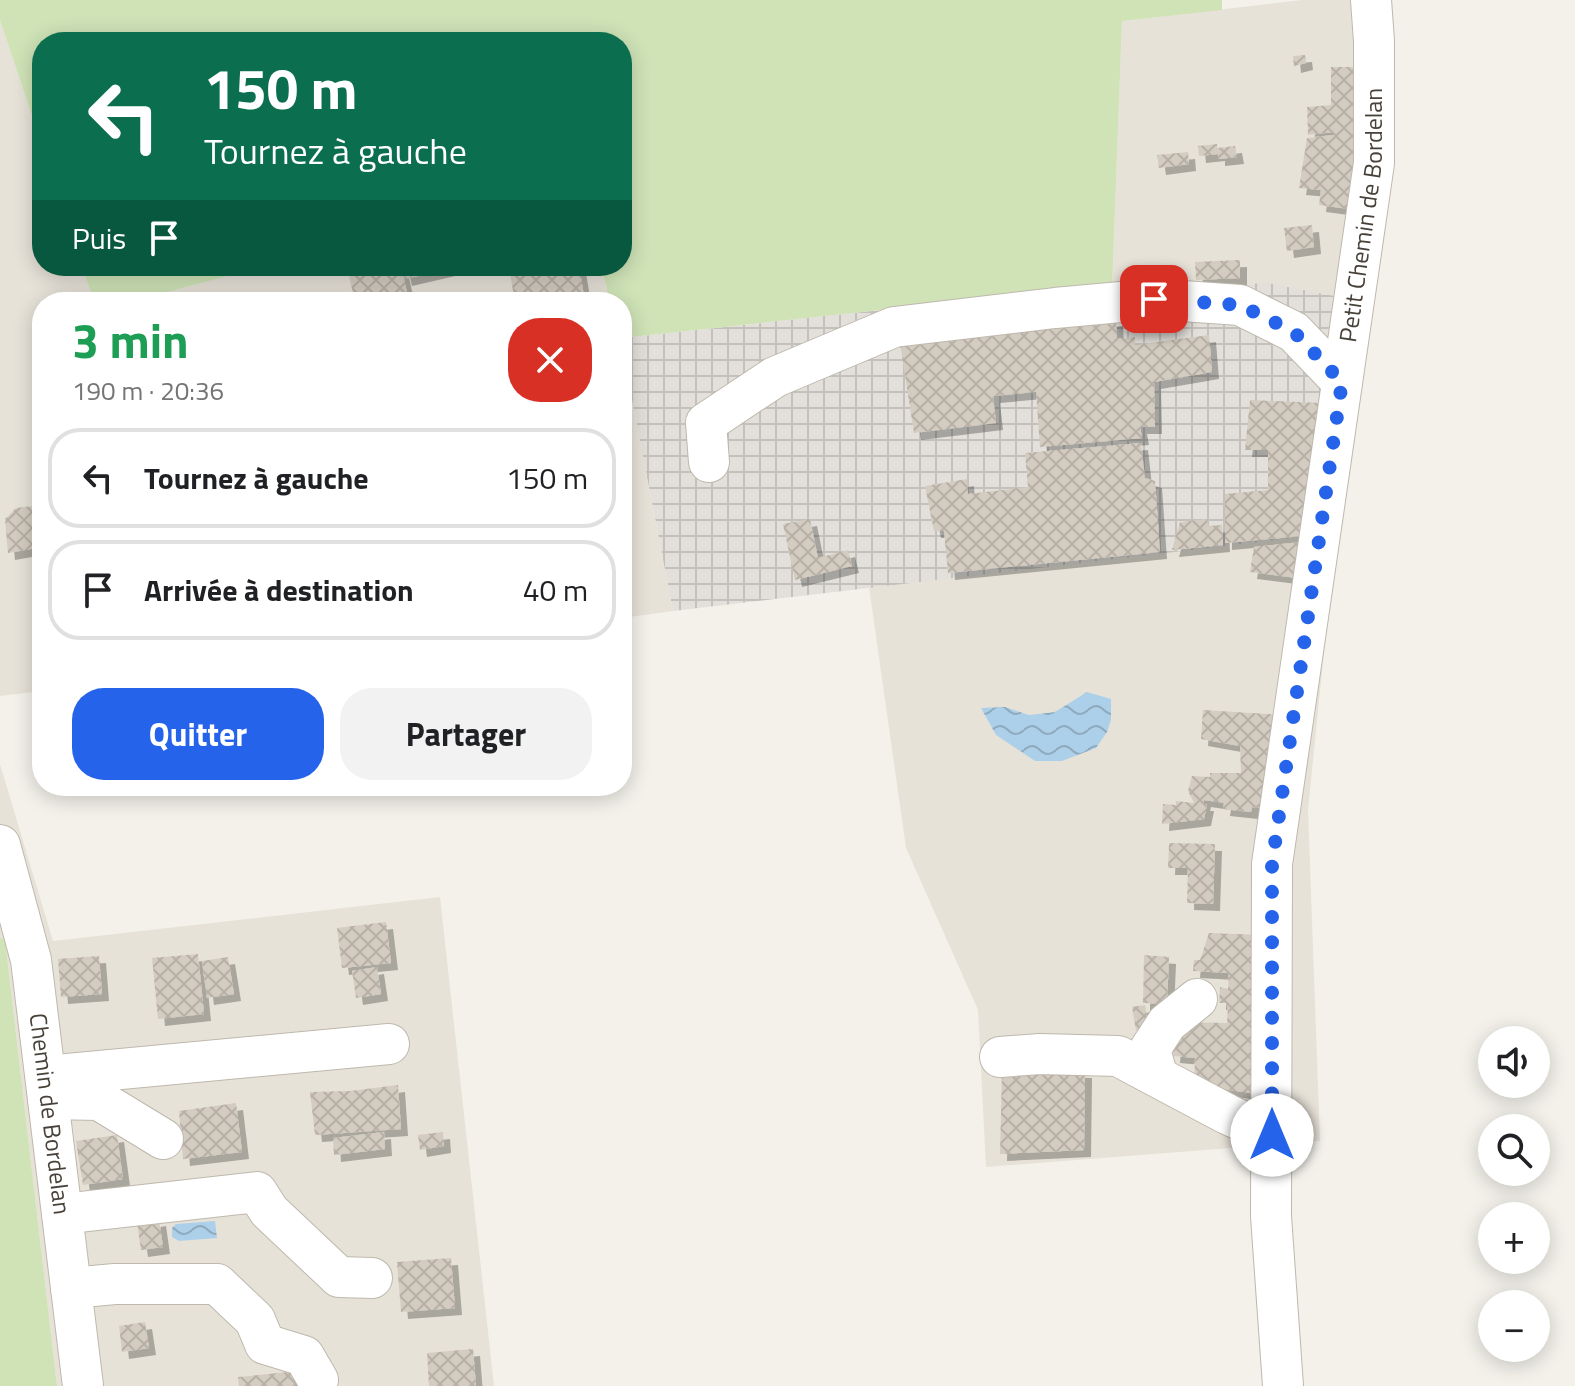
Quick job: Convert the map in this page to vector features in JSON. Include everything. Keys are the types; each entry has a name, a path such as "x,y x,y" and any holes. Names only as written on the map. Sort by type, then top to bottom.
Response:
{"street":[{"name":"Petit Chemin de Bordelan","path":"1283,1386 1271,1216 1272,864 1374,163 1371,0"},
{"path":"709,462 706,423 775,377 894,327 1154,299 1240,305 1294,332 1342,382"},
{"name":"Chemin de Bordelan","path":"0,845 31,960 83,1386"},
{"path":"1157,1075 1150,1049 1167,1023 1197,999"},
{"path":"47,1088 389,1044"},
{"path":"1000,1057 1040,1054 1118,1056 1272,1135"},
{"path":"47,1088 99,1100 163,1139"},
{"path":"62,1214 257,1192 269,1211 339,1277 372,1278"},
{"path":"71,1288 115,1284 217,1284 255,1320 265,1344 304,1356 318,1380"}],"shaded area":[{"path":"1302,0 1387,0 1370,303 1112,290 1122,21"},
{"path":"0,20 32,116 32,276 85,276 91,292 32,292 32,692 0,696"},
{"path":"228,276 604,276 608,292 168,292"},
{"path":"1268,283 1370,303 1336,533 673,611 632,400 632,337 927,305 1112,290"},
{"path":"632,400 673,611 632,617"},
{"path":"1336,533 1308,810 1320,1141 986,1167 978,1010 906,848 869,587"},
{"path":"0,764 53,941 440,897 494,1386 57,1386 5,939 0,938"}],"green space":[{"path":"0,0 1222,0 1222,10 1122,21 1112,290 927,305 632,337 632,292 608,292 604,276 632,276 632,32 32,32 32,116 0,20"},
{"path":"85,276 228,276 168,292 91,292"},
{"path":"0,938 5,939 57,1386 0,1386"}],"water":[{"path":"1087,692 1111,699 1111,720 1107,732 1096,748 1062,761 1035,761 996,735 981,708 1005,707 1029,715 1055,712"},
{"path":"215,1221 217,1238 179,1241 172,1237 172,1228 176,1224"}],"building":[{"path":"1305,55 1306,63 1294,66 1293,56"},
{"path":"1331,67 1355,67 1356,130 1349,209 1319,205 1321,190 1299,188 1307,138 1333,135 1333,132 1308,135 1307,107 1331,105"},
{"path":"1217,144 1217,148 1235,146 1237,157 1218,159 1218,154 1199,156 1198,146"},
{"path":"1188,152 1189,164 1159,168 1157,155"},
{"path":"1312,225 1314,247 1287,251 1284,228"},
{"path":"1240,260 1240,278 1196,280 1195,262"},
{"path":"349,276 403,276 407,292 353,292"},
{"path":"510,276 581,276 583,292 513,292"},
{"path":"1116,319 1117,339 1135,337 1135,345 1209,335 1212,372 1154,382 1155,427 1140,427 1142,438 1040,447 1036,392 993,396 996,423 914,433 899,337"},
{"path":"1250,400 1322,403 1302,536 1225,543 1225,494 1268,490 1268,450 1245,450"},
{"path":"1141,443 1145,478 1155,481 1160,552 948,573 944,531 934,531 925,486 967,479 968,494 1028,487 1025,453"},
{"path":"32,506 32,549 8,553 5,519 16,508"},
{"path":"810,519 818,558 848,550 852,566 795,580 783,524"},
{"path":"1207,519 1208,526 1222,525 1223,545 1172,550 1180,522"},
{"path":"1301,542 1297,578 1250,572 1254,547"},
{"path":"1203,710 1282,715 1266,809 1252,807 1251,812 1223,809 1224,803 1204,800 1203,804 1207,804 1204,819 1162,824 1163,804 1176,805 1176,801 1194,803 1188,791 1192,776 1241,773 1240,746 1201,739"},
{"path":"1169,843 1215,844 1213,904 1187,903 1188,868 1168,868"},
{"path":"386,922 391,963 342,968 337,928"},
{"path":"1209,933 1261,935 1253,1093 1194,1086 1195,1058 1173,1056 1176,1022 1227,1023 1228,1003 1219,1003 1220,987 1228,989 1229,973 1193,971 1194,960 1200,960"},
{"path":"198,954 204,1014 158,1019 152,958"},
{"path":"1144,955 1169,957 1167,1004 1143,1003"},
{"path":"99,956 102,994 61,997 58,959"},
{"path":"228,957 234,994 207,998 202,961"},
{"path":"377,967 381,994 356,998 352,971"},
{"path":"1145,1005 1149,1028 1136,1030 1132,1007"},
{"path":"1002,1069 1085,1071 1084,1150 1000,1154"},
{"path":"398,1085 401,1129 315,1135 310,1092"},
{"path":"236,1103 242,1152 183,1159 179,1111"},
{"path":"384,1132 385,1149 334,1155 333,1138"},
{"path":"443,1132 444,1146 420,1150 418,1135"},
{"path":"117,1135 123,1179 83,1185 76,1141"},
{"path":"159,1219 163,1247 141,1250 137,1223"},
{"path":"451,1258 455,1308 401,1312 397,1262"},
{"path":"145,1322 149,1348 122,1352 119,1326"},
{"path":"473,1349 476,1386 429,1386 427,1353"},
{"path":"298,1371 299,1386 239,1386 238,1377"}],"route":[{"path":"1154,299 1240,305 1294,332 1342,382 1272,864 1272,1135"}]}
